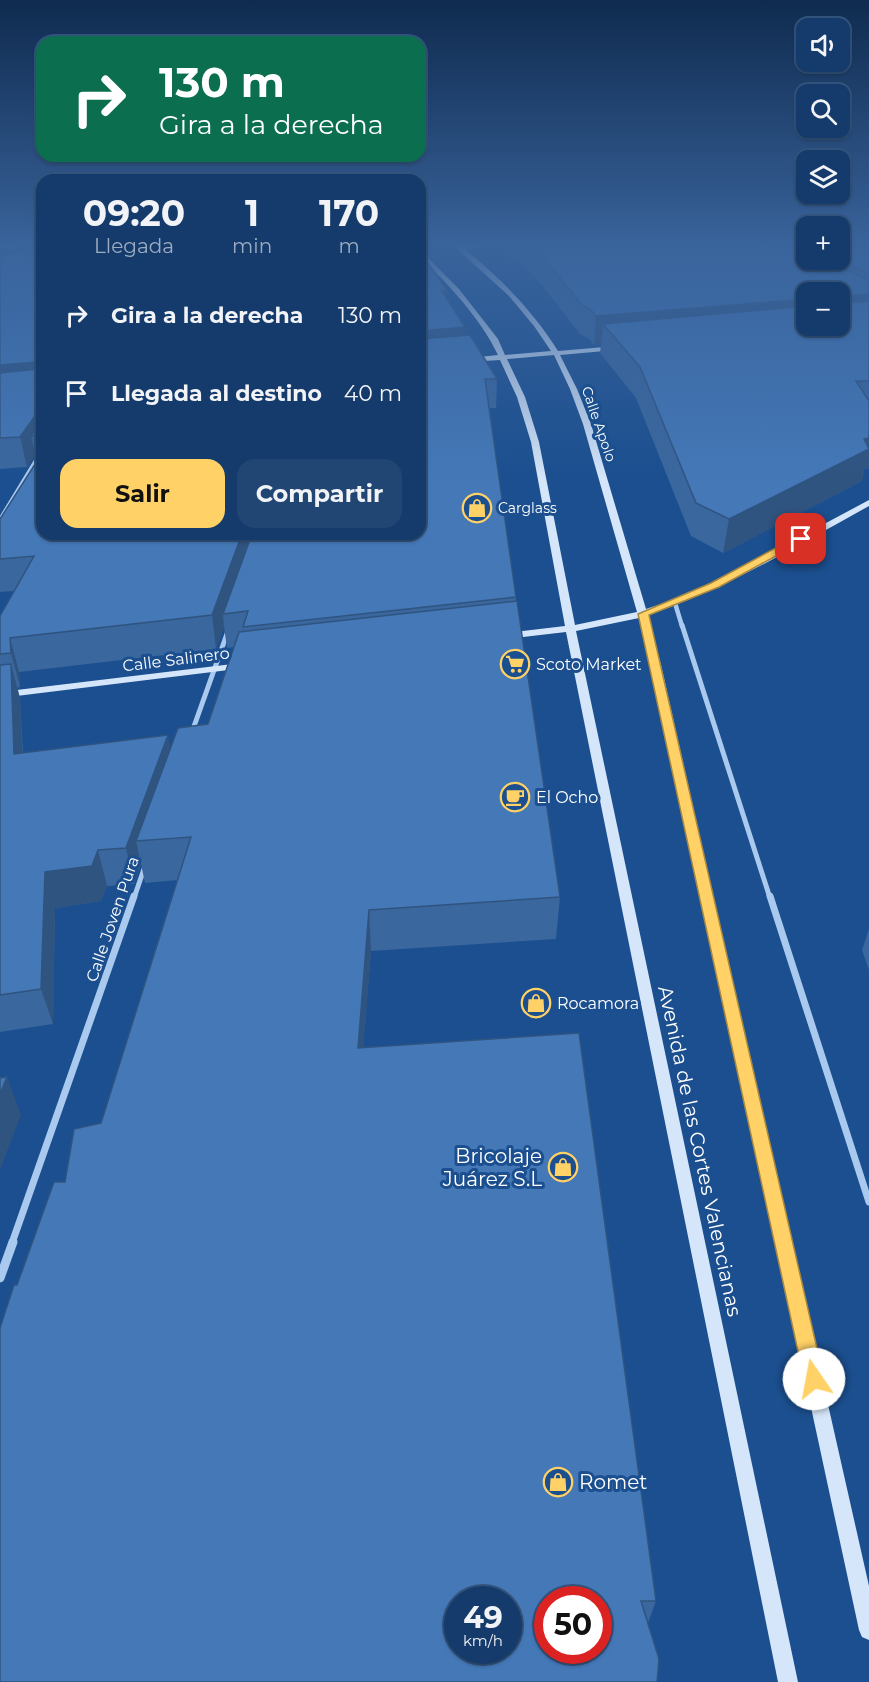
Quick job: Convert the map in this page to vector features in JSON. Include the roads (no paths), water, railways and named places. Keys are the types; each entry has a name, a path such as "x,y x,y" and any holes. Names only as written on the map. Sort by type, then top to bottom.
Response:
{"main road":[{"path":"482,322 504,357 521,397 535,442 571,629"},
{"name":"Calle Apolo","path":"533,322 556,353 592,440 643,614"},
{"path":"459,361 629,347"},
{"path":"490,638 571,629 643,614 675,603 715,585 869,502"},
{"path":"643,614 869,1630"},
{"name":"Avenida de las Cortes Valencianas","path":"571,629 788,1682"},
{"name":"Calle Salinero","path":"0,695 249,665"}],"street":[{"path":"0,520 36,461"},
{"path":"675,603 869,1202"},
{"path":"189,742 230,624"},
{"name":"Calle Joven Pura","path":"0,1278 150,853"}],"place":[{"name":"Carglass","path":"477,508"},
{"name":"Scoto Market","path":"515,664"},
{"name":"El Ocho","path":"515,797"},
{"name":"Rocamora","path":"536,1003"},
{"name":"Bricolaje Juárez S.L","path":"563,1167"},
{"name":"Romet","path":"558,1482"}]}
